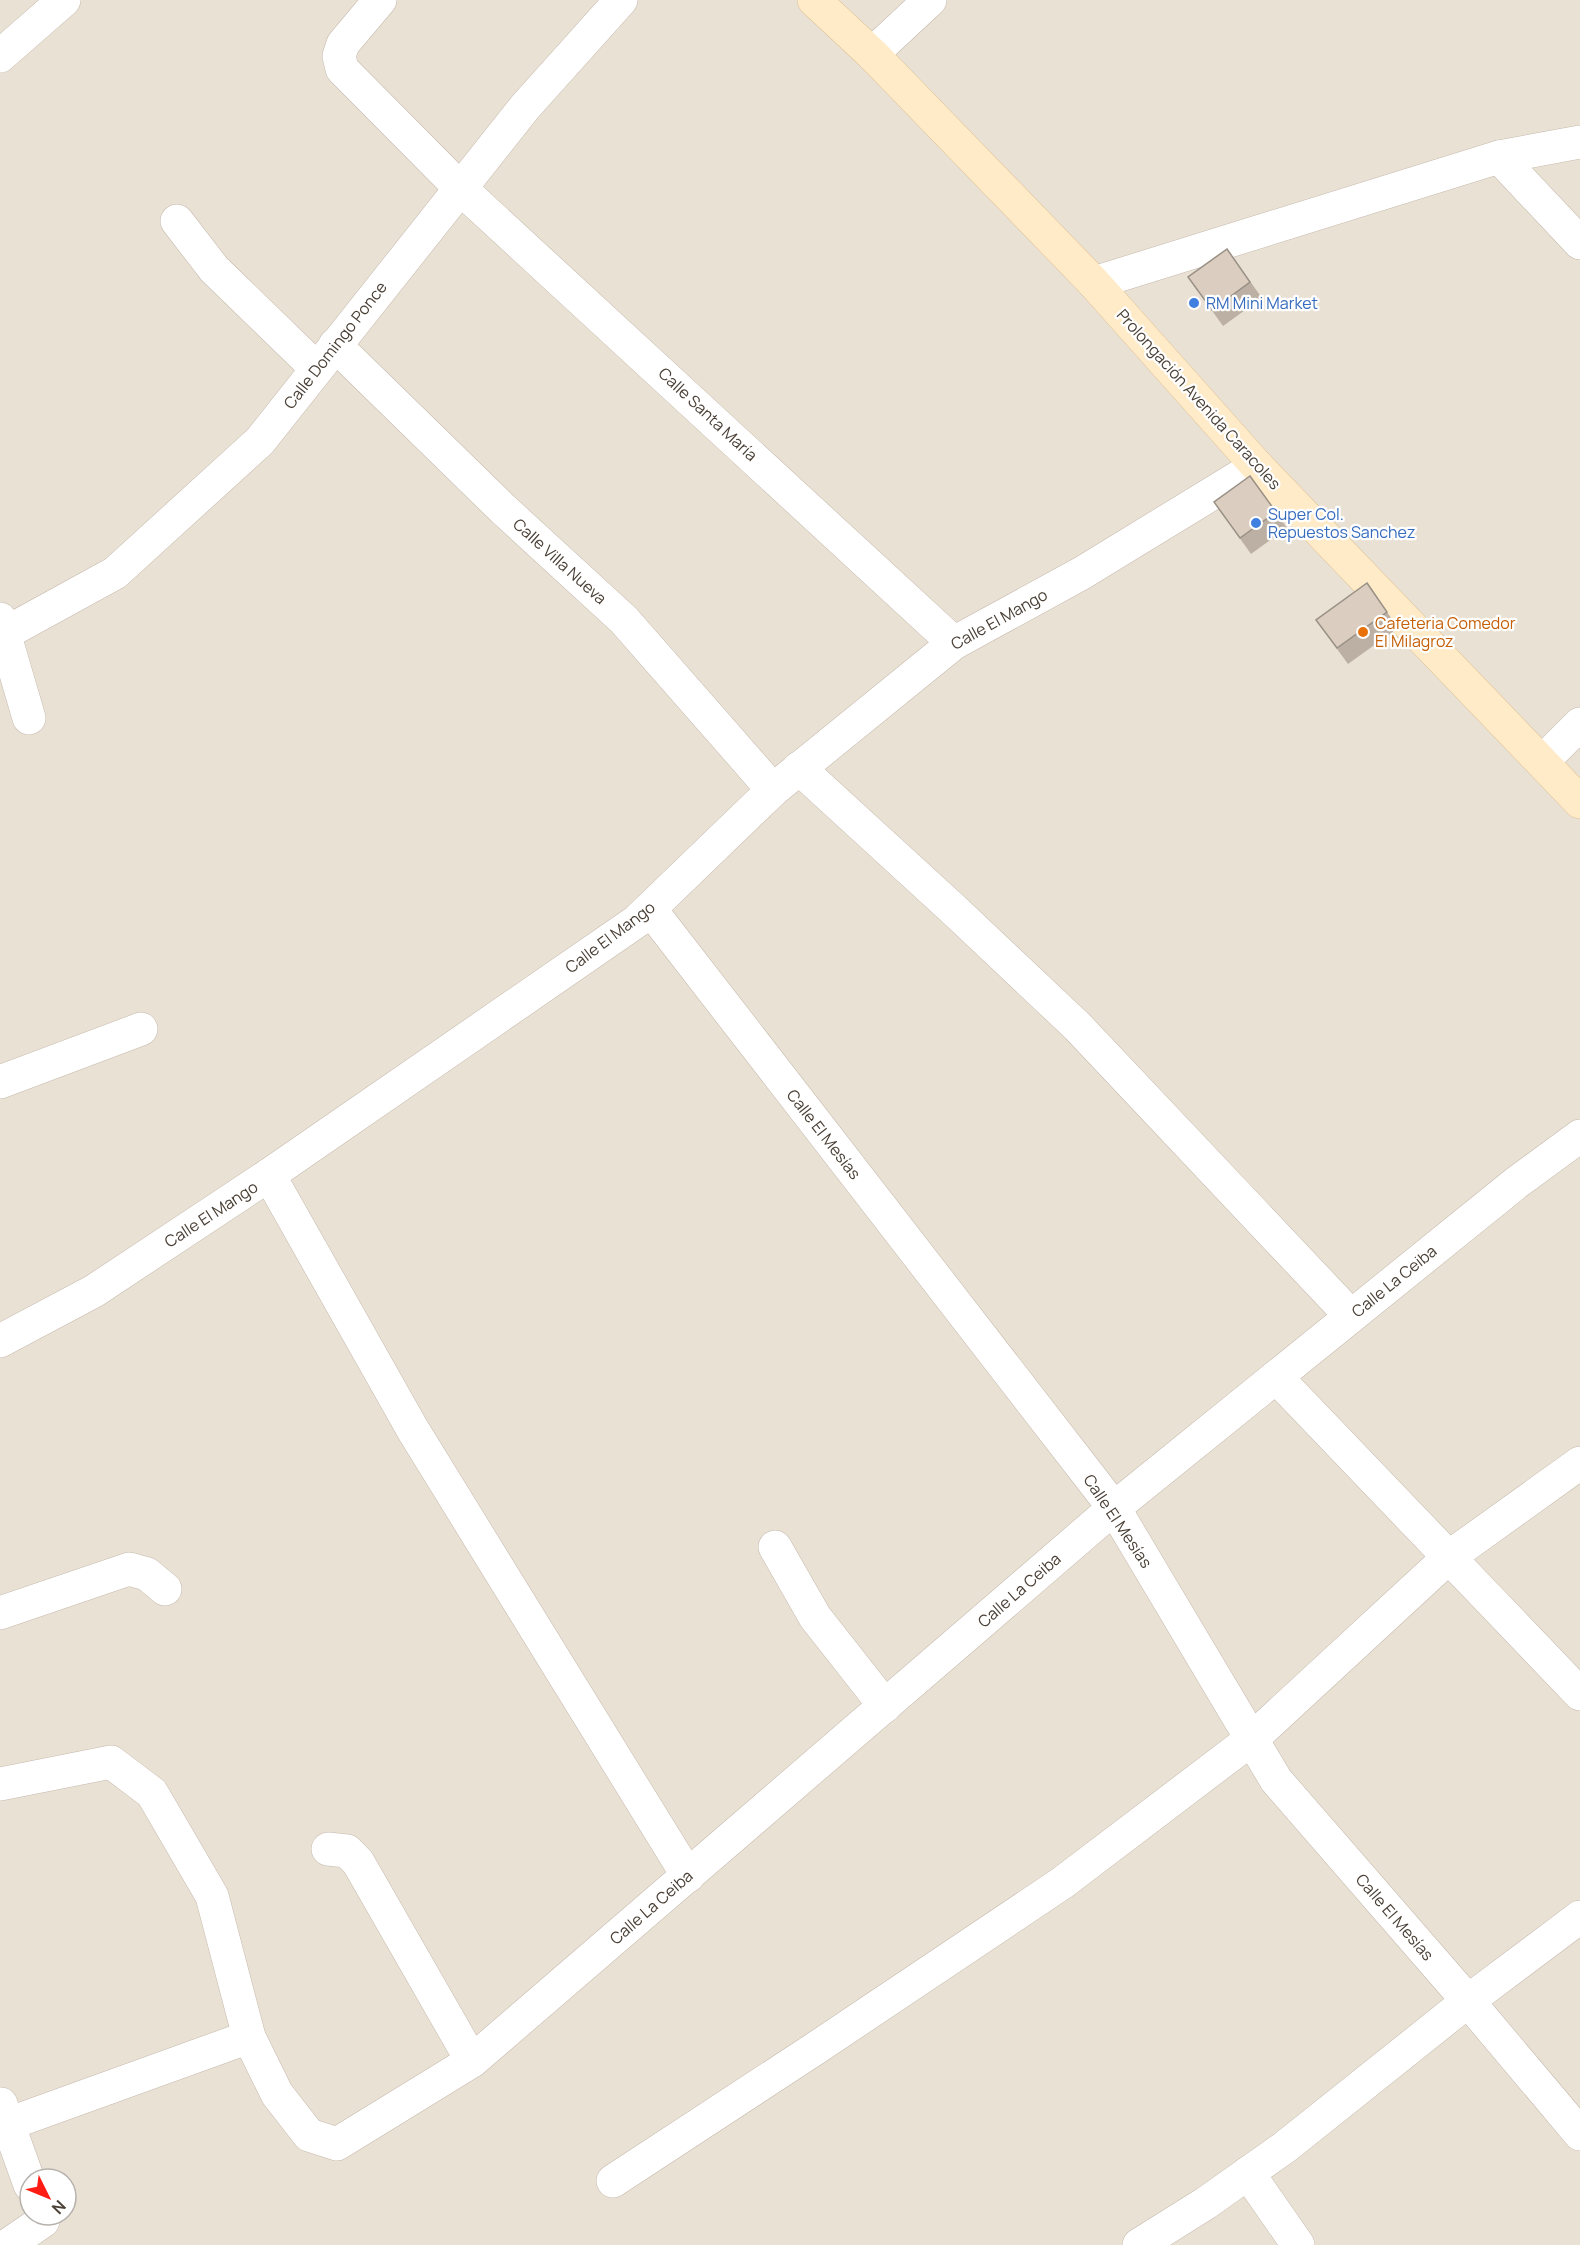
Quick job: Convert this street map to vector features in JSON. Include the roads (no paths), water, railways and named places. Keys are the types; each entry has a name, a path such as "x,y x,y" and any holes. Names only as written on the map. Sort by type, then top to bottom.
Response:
{"street":[{"path":"0,56 64,0"},
{"name":"Calle Santa María","path":"380,0 343,44 339,56 342,69 460,188 954,643"},
{"name":"Calle Domingo Ponce","path":"2,629 115,573 260,441 525,107 621,0"},
{"name":"Prolongación Avenida Caracoles","path":"814,0 872,54 1094,283 1257,466 1580,802"},
{"path":"872,54 930,0"},
{"path":"1094,283 1499,157 1580,142"},
{"path":"1499,157 1580,243"},
{"name":"Calle Villa Nueva","path":"177,221 214,269 326,357 503,509 624,620 774,790"},
{"name":"Calle El Mango","path":"0,1341 94,1291 269,1175 627,928 799,768 954,643 1082,573 1257,466"},
{"path":"2,629 29,718"},
{"path":"1542,762 1580,724"},
{"path":"799,768 1077,1026 1351,1316"},
{"name":"Calle El Mesías","path":"650,909 1114,1508 1276,1780 1580,2134"},
{"path":"0,1082 141,1029"},
{"name":"Calle La Ceiba","path":"0,1784 111,1762 152,1793 212,1896 249,2037 277,2094 309,2135 337,2144 472,2061 1114,1508 1516,1183 1580,1136"},
{"path":"269,1175 413,1430 688,1876"},
{"path":"1276,1377 1580,1694"},
{"path":"613,2181 1062,1883 1252,1738 1449,1557 1580,1463"},
{"path":"775,1547 815,1617 885,1706"},
{"path":"0,1613 129,1569 147,1574 165,1589"},
{"path":"328,1849 347,1851 358,1862 472,2061"},
{"path":"1139,2245 1285,2147 1468,2001 1580,1917"},
{"path":"24,2167 4,2113 249,2037"},
{"path":"1248,2173 1298,2245"},
{"path":"8,2245 45,2227"}],"place":[{"name":"RM Mini Market","path":"1194,303"},
{"name":"Super Col. Repuestos Sanchez","path":"1256,523"},
{"name":"Cafeteria Comedor El Milagroz","path":"1363,632"}]}
